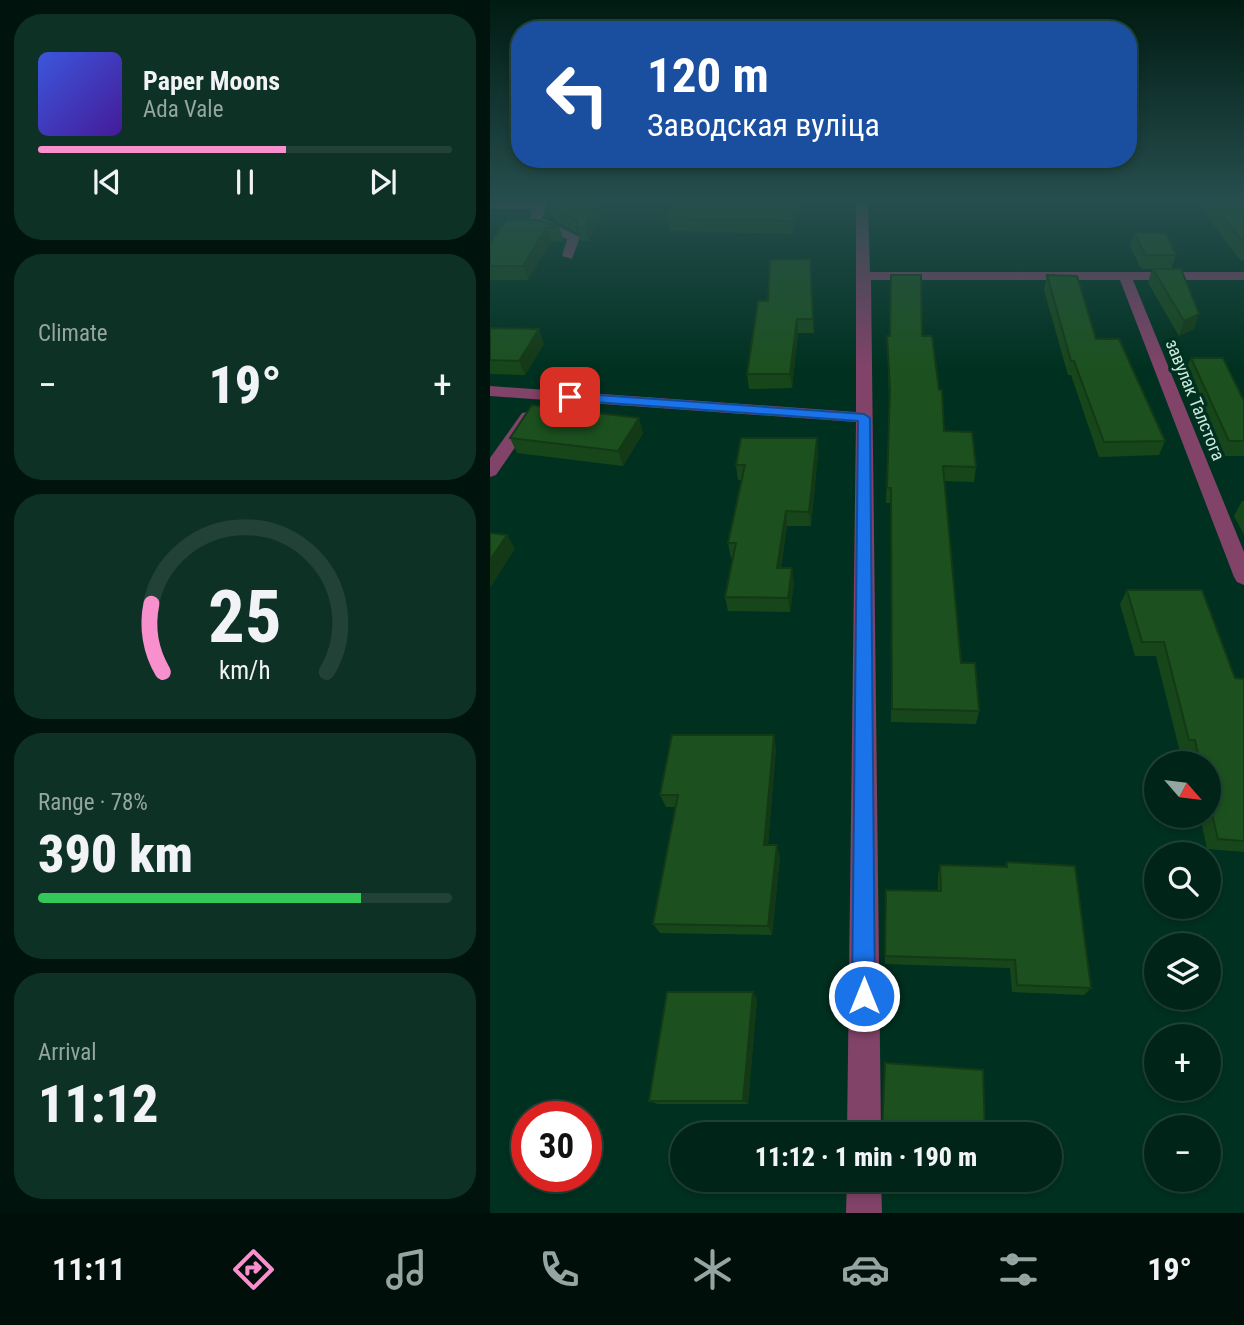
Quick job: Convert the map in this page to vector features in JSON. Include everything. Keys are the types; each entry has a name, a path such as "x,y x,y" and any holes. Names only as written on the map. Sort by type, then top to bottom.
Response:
{"street":[{"path":"863,256 864,1122"},
{"path":"864,276 1244,276"},
{"name":"завулак Талстога","path":"1125,276 1244,577"},
{"path":"490,391 864,418"},
{"path":"490,471 543,395"},
{"path":"864,1192 864,1213"}],"building":[{"path":"490,256 529,256 523,266 490,266"},
{"path":"810,259 813,319 797,319 790,374 747,374 758,301 768,301 770,260"},
{"path":"1153,269 1181,269 1199,314 1184,321"},
{"path":"891,275 921,275 922,336 932,336 939,390 942,390 944,431 972,432 976,467 943,466 961,663 975,663 979,711 892,709 891,488 887,488 890,389 887,336 890,336"},
{"path":"1047,275 1077,276 1096,339 1119,339 1165,441 1104,442 1074,361 1071,361"},
{"path":"490,328 539,329 519,361 490,360"},
{"path":"1191,358 1223,358 1244,401 1244,441 1229,441"},
{"path":"532,405 639,418 618,451 510,438"},
{"path":"741,438 817,438 809,512 786,511 777,568 792,568 788,598 725,597 736,543 728,543 745,465 736,465"},
{"path":"490,533 507,535 490,560"},
{"path":"1127,590 1202,590 1235,678 1244,679 1244,841 1218,839 1215,828 1222,828 1222,751 1197,751 1195,740 1189,740 1164,642 1142,642"},
{"path":"672,735 774,735 764,845 777,845 768,926 653,924 678,795 660,795"},
{"path":"1007,862 1075,866 1091,988 1017,985 1015,960 885,956 886,890 941,891 940,865 1007,867"},
{"path":"667,992 753,992 743,1101 649,1101"},
{"path":"885,1063 983,1070 985,1122 883,1122"}],"route":[{"path":"570,397 864,418 864,996"}]}
